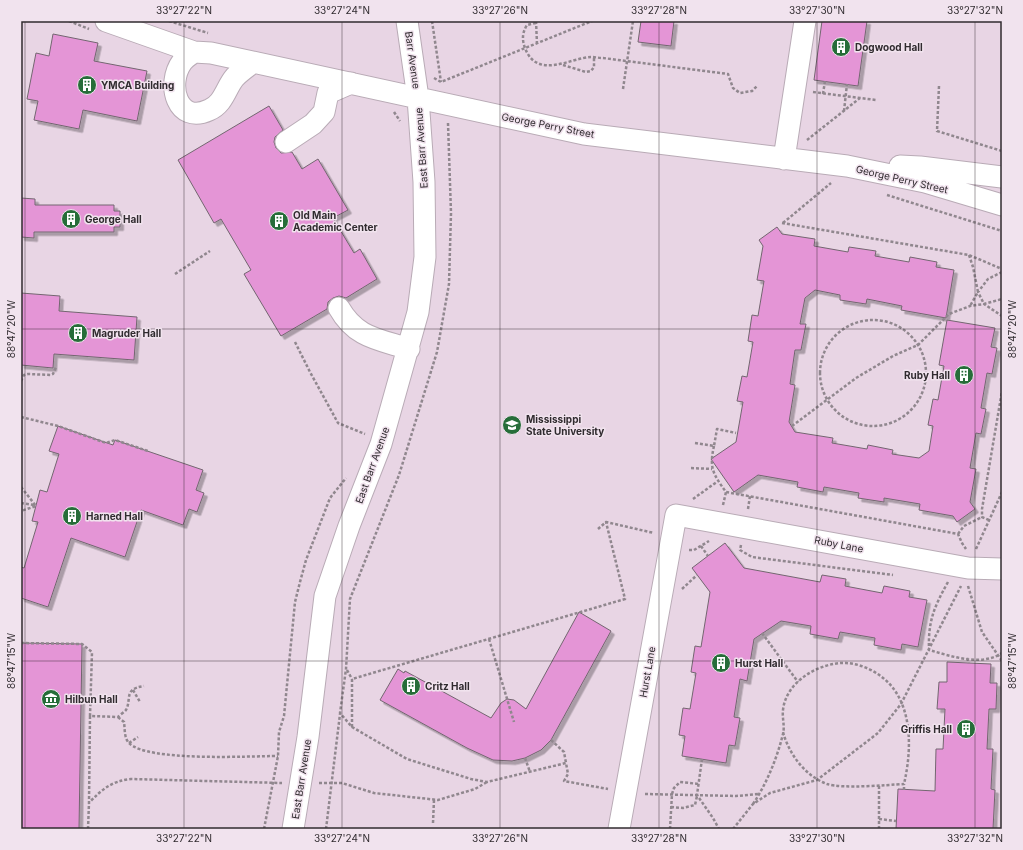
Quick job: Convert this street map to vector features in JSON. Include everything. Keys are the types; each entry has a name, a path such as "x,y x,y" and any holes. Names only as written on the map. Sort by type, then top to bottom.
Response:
{"street":[{"name":"George Perry Street","path":"106,21 194,52 211,53 584,134 784,159 840,172 925,182 1002,206"},
{"name":"Barr Avenue","path":"407,21 418,98"},
{"path":"784,159 805,21"},
{"path":"194,52 182,61 175,83 174,93 177,102 186,110 198,113 210,110 218,103 227,93 235,77 252,63"},
{"path":"286,142 313,124 324,112 328,93 351,83"},
{"name":"East Barr Avenue","path":"293,829 308,737 325,596 349,526 374,466 409,349 418,312 425,257 424,182 418,98"},
{"name":"George Perry Street","path":"840,172 920,167 1002,177"},
{"path":"339,308 346,321 363,334 409,349"},
{"name":"Ruby Lane","path":"683,508 965,569 1002,569"},
{"name":"Hurst Lane","path":"619,829 683,508"}],"path":[{"path":"168,21 209,33"},
{"path":"432,21 441,82"},
{"path":"441,82 592,21"},
{"path":"623,89 633,21"},
{"path":"537,44 536,22 527,25 523,31 525,49 529,55 540,63 555,66 594,57 728,74 732,88 740,92 752,91 757,86"},
{"path":"563,65 586,72 591,71 594,67 594,57"},
{"path":"415,75 432,77 441,82"},
{"path":"823,94 825,81"},
{"path":"844,111 847,84"},
{"path":"939,86 937,131 1002,151"},
{"path":"794,90 876,100"},
{"path":"801,144 860,98"},
{"path":"391,106 401,128"},
{"path":"840,172 830,184 782,223 969,255 1002,269"},
{"path":"885,194 1002,231"},
{"path":"175,274 210,251"},
{"path":"969,255 978,292 984,304 1002,316"},
{"path":"970,306 988,279 1002,272"},
{"path":"792,426 856,378 893,356 918,345 931,334 949,314 970,306 1002,299"},
{"path":"868,320 889,322 907,331 922,351 926,366 926,381 921,396 913,409 902,419 879,427 856,424 836,412 827,400 823,393 820,379 822,359 830,340 849,325 868,320"},
{"path":"295,342 338,423 368,435"},
{"path":"21,382 24,375 28,374 54,374 56,367"},
{"path":"982,517 982,509 1002,391"},
{"path":"21,417 58,426 106,443 115,440 148,451"},
{"path":"736,433 717,429 711,459 712,469 726,492 958,534"},
{"path":"695,443 714,446"},
{"path":"691,468 712,469"},
{"path":"264,829 278,756 279,732 286,701 295,602 306,560 330,498 349,475"},
{"path":"683,508 718,481"},
{"path":"21,487 36,506"},
{"path":"753,804 770,793 817,780 878,733 902,704 929,650 965,569 1002,492"},
{"path":"21,503 36,506"},
{"path":"21,511 36,506"},
{"path":"958,534 964,526 982,517 989,520"},
{"path":"598,529 606,522"},
{"path":"606,522 658,534"},
{"path":"352,679 624,599 606,522"},
{"path":"682,549 694,550 709,540 711,534"},
{"path":"958,534 962,544 967,550 965,569 982,632 1002,661"},
{"path":"701,546 708,556"},
{"path":"929,650 930,621 934,606 965,569"},
{"path":"762,633 798,682"},
{"path":"489,639 514,722"},
{"path":"21,643 82,644 92,652 88,829"},
{"path":"929,650 984,660 998,656 1002,653"},
{"path":"326,829 333,783 347,654"},
{"path":"967,658 969,663"},
{"path":"904,784 879,786 828,784 812,777 798,761 786,743 783,732 783,709 789,693 798,682 809,673 823,666 837,663 852,663 870,669 884,678 902,704 907,719 908,748 904,790"},
{"path":"346,669 352,679 352,727"},
{"path":"118,717 126,710 128,696 133,689 144,686"},
{"path":"133,689 140,702"},
{"path":"340,713 352,727 407,759 471,780 487,782"},
{"path":"90,716 118,717 124,722 125,734 129,743 146,752 165,755 278,756"},
{"path":"733,829 760,794 776,756 783,732"},
{"path":"129,743 138,737"},
{"path":"551,740 564,752 568,774 564,781 611,790"},
{"path":"525,758 530,772"},
{"path":"671,807 683,808 695,805 702,759"},
{"path":"88,803 108,784 119,780 333,783 356,786 374,793 438,800 476,789 487,782 566,764"},
{"path":"670,829 672,794 674,788 680,782 699,784"},
{"path":"879,786 879,829"},
{"path":"642,794 736,796 760,794"},
{"path":"697,795 719,829"},
{"path":"433,823 434,800"},
{"path":"879,819 896,821"}],"shaded area":[{"name":"Mississippi State University","path":"21,21 1002,21 1002,829 21,829"}],"building":[{"path":"641,21 674,21 671,46 638,42"},
{"name":"Dogwood Hall","path":"822,21 867,21 858,86 814,80"},
{"name":"YMCA Building","path":"53,34 98,43 94,61 147,71 137,121 83,110 79,129 34,120 38,101 27,99 36,53 49,56"},
{"name":"Old Main Academic Center","path":"269,106 283,130 275,137 274,142 276,148 281,153 292,152 302,169 318,159 348,210 333,218 354,253 360,249 377,279 346,298 339,296 333,298 328,302 327,309 281,336 244,274 251,270 221,219 214,223 178,160"},
{"name":"George Hall","path":"21,198 35,199 35,205 114,205 114,211 120,211 120,227 114,227 114,232 34,232 34,238 21,237"},
{"name":"Ruby Hall","path":"777,227 782,234 815,239 814,246 848,252 849,247 876,251 875,256 909,262 910,257 937,262 936,267 954,270 946,318 901,310 902,306 867,299 866,304 840,300 840,295 815,290 805,298 800,324 806,324 801,350 795,350 790,384 795,385 789,422 795,432 833,438 832,443 867,449 868,445 893,450 892,454 919,458 929,451 933,426 928,425 933,399 938,400 944,366 939,365 947,320 995,328 991,347 997,348 992,374 987,373 981,408 986,409 981,434 976,433 970,468 976,469 970,502 975,509 957,522 953,516 919,510 920,504 884,498 884,502 858,498 859,493 824,487 823,492 797,487 798,482 758,475 734,492 711,459 736,442 743,402 737,401 742,376 747,377 753,342 748,341 752,315 758,316 764,281 757,280 763,246 759,240"},
{"name":"Magruder Hall","path":"21,293 60,296 59,311 137,317 134,360 54,354 53,368 21,365"},
{"name":"Harned Hall","path":"58,426 113,445 115,440 203,470 196,490 204,493 197,512 189,509 183,525 141,510 125,557 71,538 48,607 21,598 21,567 24,568 38,522 32,521 40,490 47,492 59,454 49,451"},
{"name":"Hurst Hall","path":"725,543 744,568 820,582 822,575 846,579 845,586 882,593 884,586 910,591 909,597 927,600 918,647 902,644 901,650 874,645 875,638 840,632 838,639 810,634 811,626 781,621 754,639 747,681 740,679 734,717 740,718 735,746 729,745 726,763 682,756 685,736 679,735 683,708 690,709 696,673 691,672 695,646 701,647 710,592 692,568"},
{"name":"Critz Hall","path":"579,612 611,631 551,740 541,750 525,758 512,761 493,760 467,748 380,700 398,669 404,673 405,671 491,718 501,703 507,699 514,700 526,709"},
{"name":"Hilbun Hall","path":"21,643 82,644 79,829 21,829"},
{"name":"Griffis Hall","path":"947,662 991,664 990,683 997,683 996,709 989,709 987,749 993,749 991,789 995,790 993,829 896,829 898,789 935,791 936,749 943,749 945,709 937,709 939,682 947,682"}],"place":[{"name":"Dogwood Hall","path":"841,47"},
{"name":"YMCA Building","path":"87,85"},
{"name":"George Hall","path":"71,219"},
{"name":"Old Main Academic Center","path":"279,221"},
{"name":"Magruder Hall","path":"78,333"},
{"name":"Ruby Hall","path":"964,375"},
{"name":"Mississippi State University","path":"512,425"},
{"name":"Harned Hall","path":"72,516"},
{"name":"Hurst Hall","path":"721,663"},
{"name":"Critz Hall","path":"411,686"},
{"name":"Hilbun Hall","path":"51,699"},
{"name":"Griffis Hall","path":"966,729"}]}
